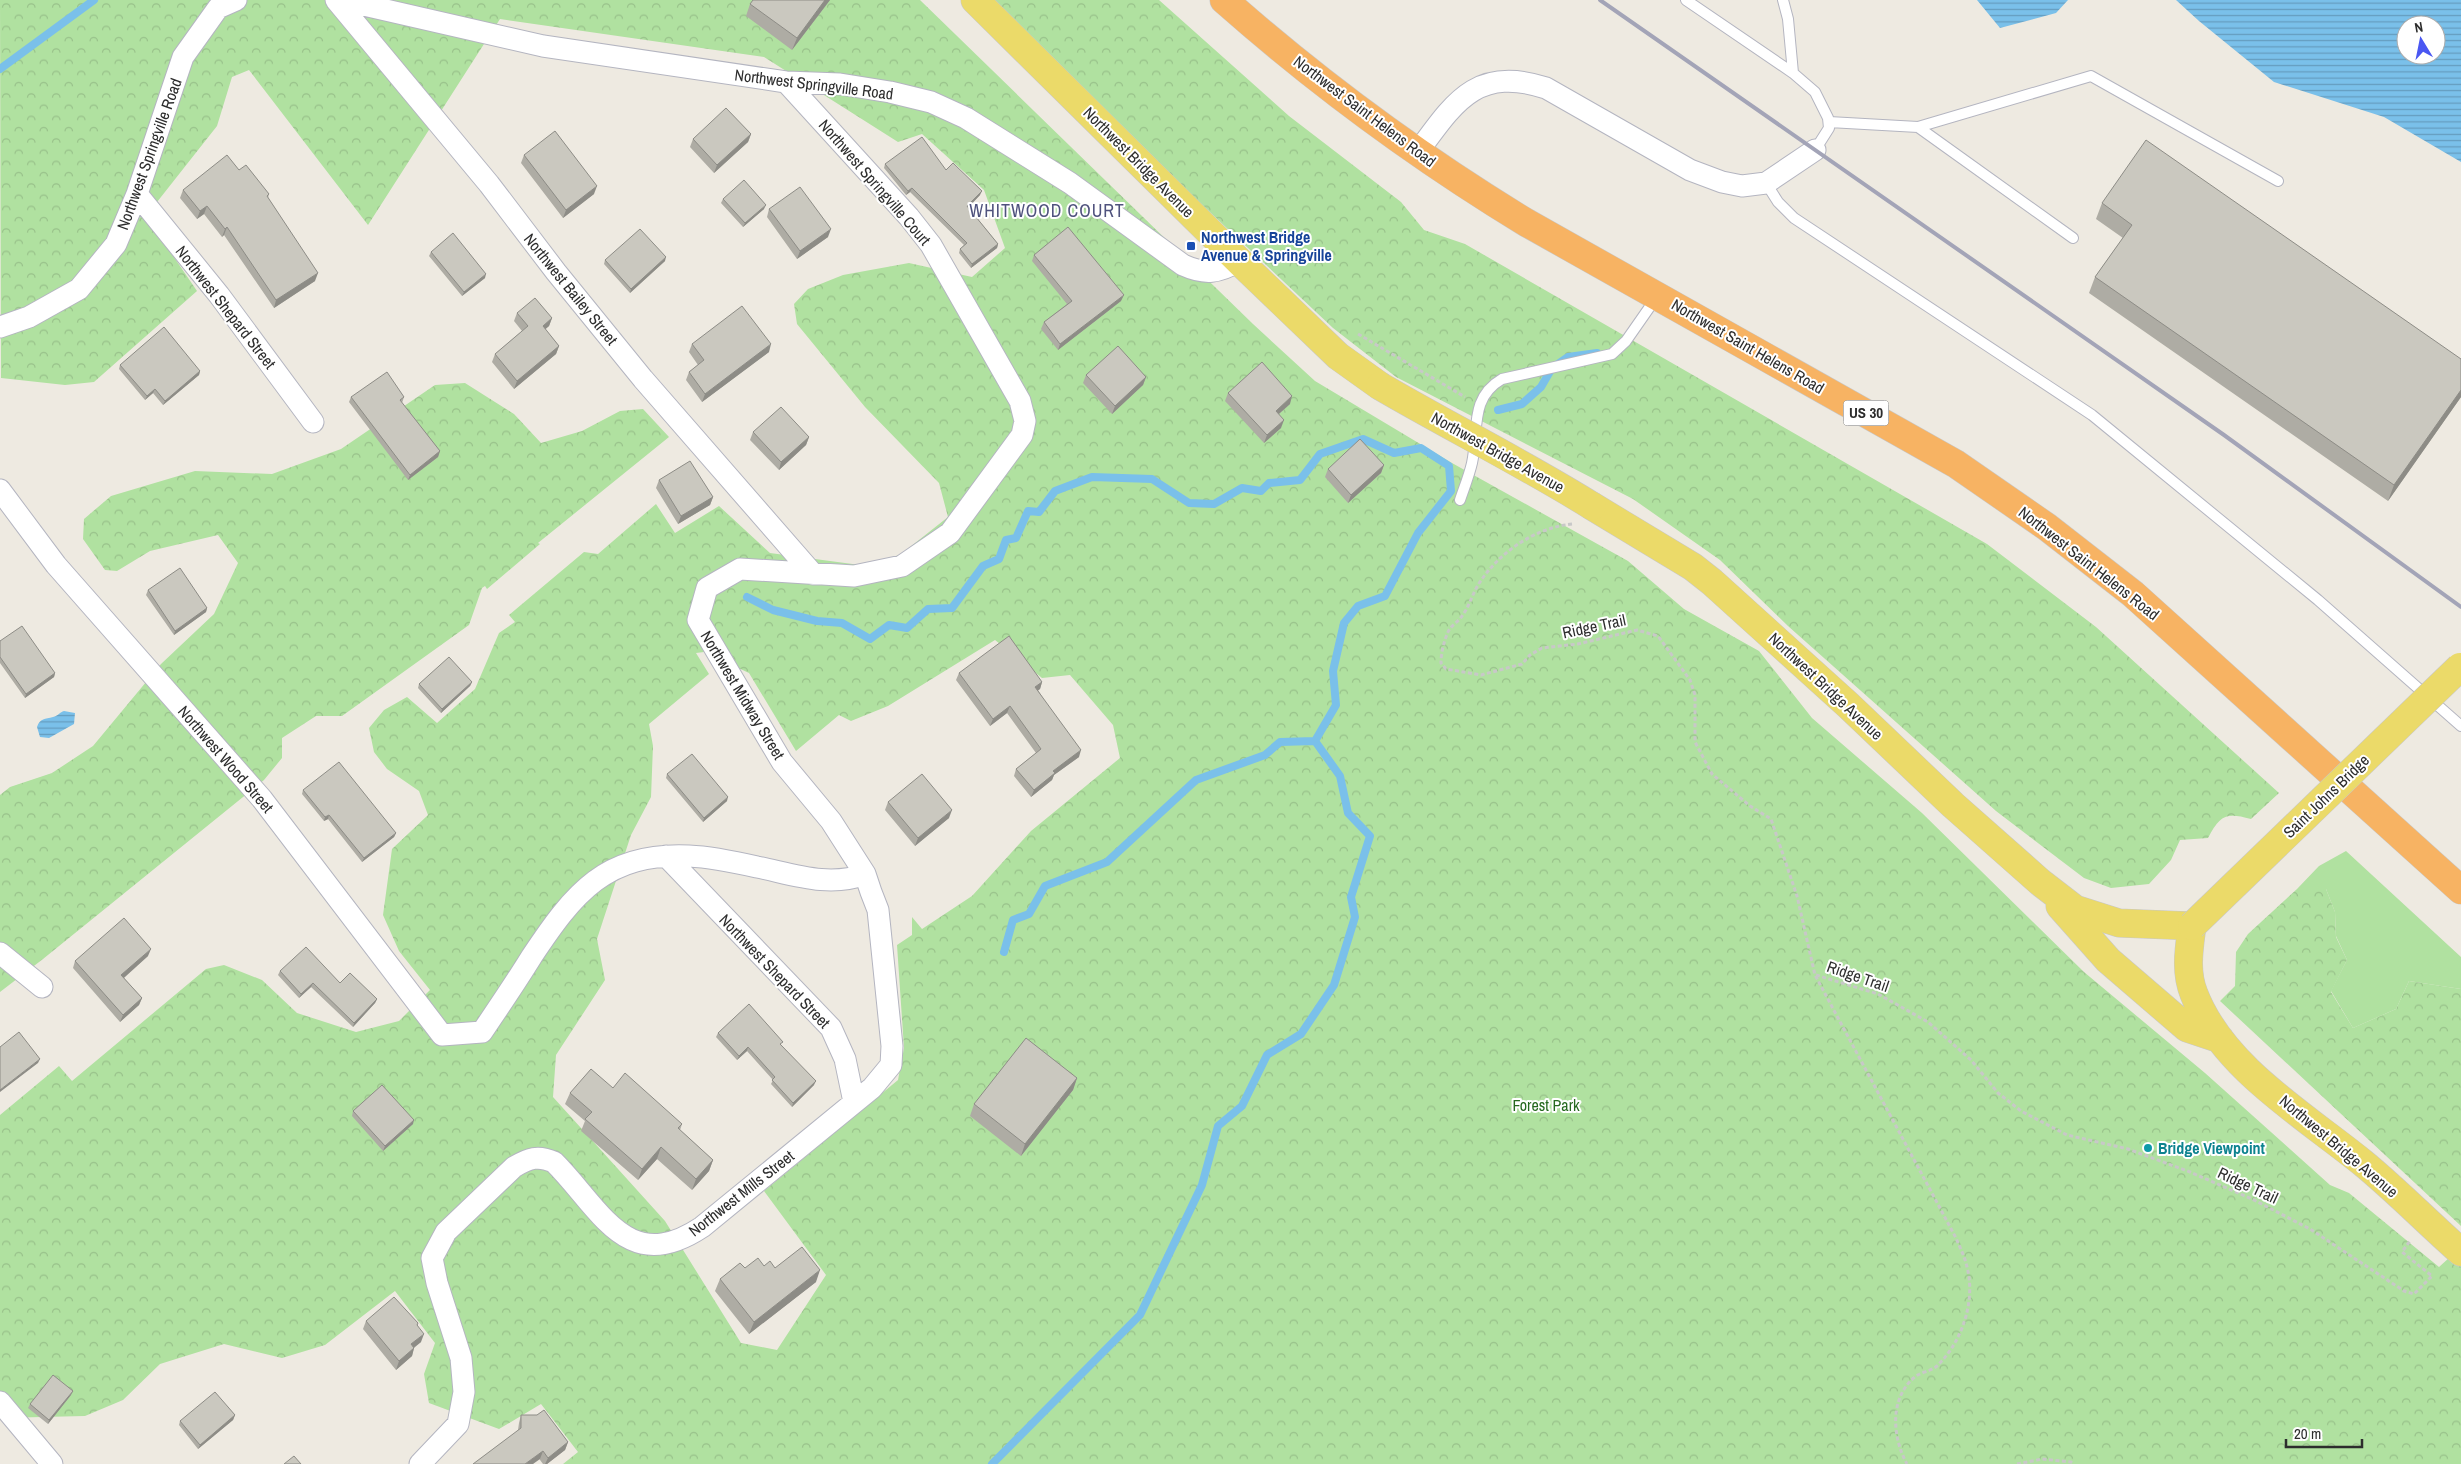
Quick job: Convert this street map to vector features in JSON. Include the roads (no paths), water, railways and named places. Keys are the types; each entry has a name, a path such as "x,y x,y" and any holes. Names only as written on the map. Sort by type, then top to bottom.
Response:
{"highway":[{"name":"Northwest Saint Helens Road","path":"1224,0 1377,125 1527,223 1956,464 2048,527 2133,594 2461,890"}],"main road":[{"name":"Northwest Bridge Avenue","path":"975,0 1338,356 1380,386 1524,465 1584,515 1693,567 1848,705 1953,806 2040,882 2075,909 2119,923 2149,926 2192,926 2188,968 2198,1004 2220,1038 2250,1072 2368,1168 2461,1252"},
{"name":"Saint Johns Bridge","path":"2192,926 2461,666"},
{"name":"Northwest Bridge Avenue","path":"2040,882 2108,960 2187,1028 2220,1038"}],"street":[{"name":"Northwest Springville Road","path":"0,327 29,317 79,289 116,244 137,194 183,57 218,8 236,0"},
{"name":"Northwest Bailey Street","path":"336,0 489,184 556,272 643,379 813,574"},
{"name":"Northwest Springville Road","path":"342,0 543,46 786,82 840,84 890,92 931,102 966,118 1070,183 1184,265 1194,270 1212,273 1239,261"},
{"name":"Northwest Springville Court","path":"786,82 909,217 931,245 1020,401 1025,421"},
{"path":"1418,153 1459,100 1475,89 1490,83 1526,82 1546,88 1690,170 1722,182 1742,186 1766,183 1815,150"},
{"name":"Northwest Shepard Street","path":"137,194 219,295 313,422"},
{"name":"Northwest Midway Street","path":"865,874 830,821 782,762 698,620 707,588 740,569 854,576 902,566 950,533 1022,435 1025,421"},
{"name":"Northwest Wood Street","path":"0,490 56,565 262,799 442,1035 482,1032 561,912 585,888 622,865 666,856"},
{"name":"Northwest Shepard Street","path":"666,856 831,1028 845,1059 854,1102"},
{"path":"666,856 689,856 724,860 819,880 850,880 865,874"},
{"name":"Northwest Mills Street","path":"420,1464 458,1424 464,1392 461,1358 437,1283 432,1258 446,1232 514,1167 528,1159 541,1156 554,1162 619,1234 646,1245 662,1245 675,1242 702,1227 872,1088 891,1065 891,1024 878,910 865,874"},
{"path":"0,953 42,987"},
{"path":"0,1402 52,1464"}],"lane":[{"path":"1686,0 1793,73 1820,97 1829,128 1815,150"},
{"path":"1783,0 1788,19 1793,73"},
{"path":"1828,122 1918,127 2090,76 2278,181"},
{"path":"1918,127 2073,238"},
{"path":"1766,183 1778,202 1794,218 2092,415 2318,600 2461,726"},
{"path":"1460,500 1472,463 1479,405 1488,389 1502,379 1612,354 1626,341 1658,295"}],"water":[{"path":"1977,0 2068,0 2056,13 2000,28"},
{"path":"2176,0 2461,0 2461,162 2384,117 2274,82"},
{"path":"64,711 75,713 74,724 49,738 40,737 37,727 40,722"}],"waterway":[{"path":"0,69 94,0"},
{"path":"1498,410 1522,404 1541,387 1552,368 1568,357 1597,353"},
{"path":"747,597 773,610 817,621 842,623 870,639 889,625 907,628 928,609 952,608 983,566 999,559 1006,540 1016,538 1028,511 1039,512 1055,491 1092,477 1152,479 1189,503 1214,504 1242,488 1261,491 1269,483 1300,480 1320,454 1363,439 1394,453 1421,448 1449,466 1451,491 1418,533 1385,596 1358,606 1344,623 1333,671 1336,705 1315,741"},
{"path":"1004,952 1013,920 1029,914 1045,886 1107,862 1196,780 1265,755 1280,742 1315,741"},
{"path":"992,1464 1140,1315 1202,1185 1218,1126 1242,1106 1267,1055 1301,1034 1334,985 1355,917 1351,897 1370,836 1348,813 1340,776 1315,741"}],"railway":[{"path":"1600,0 2224,435 2461,607"}],"place":[{"name":"Northwest Bridge Avenue & Springville","path":"1191,246"},
{"name":"Bridge Viewpoint","path":"2148,1148"}],"district":[{"name":"WHITWOOD COURT","path":"1047,211"}],"park label":[{"name":"Forest Park","path":"1546,1105"}]}
